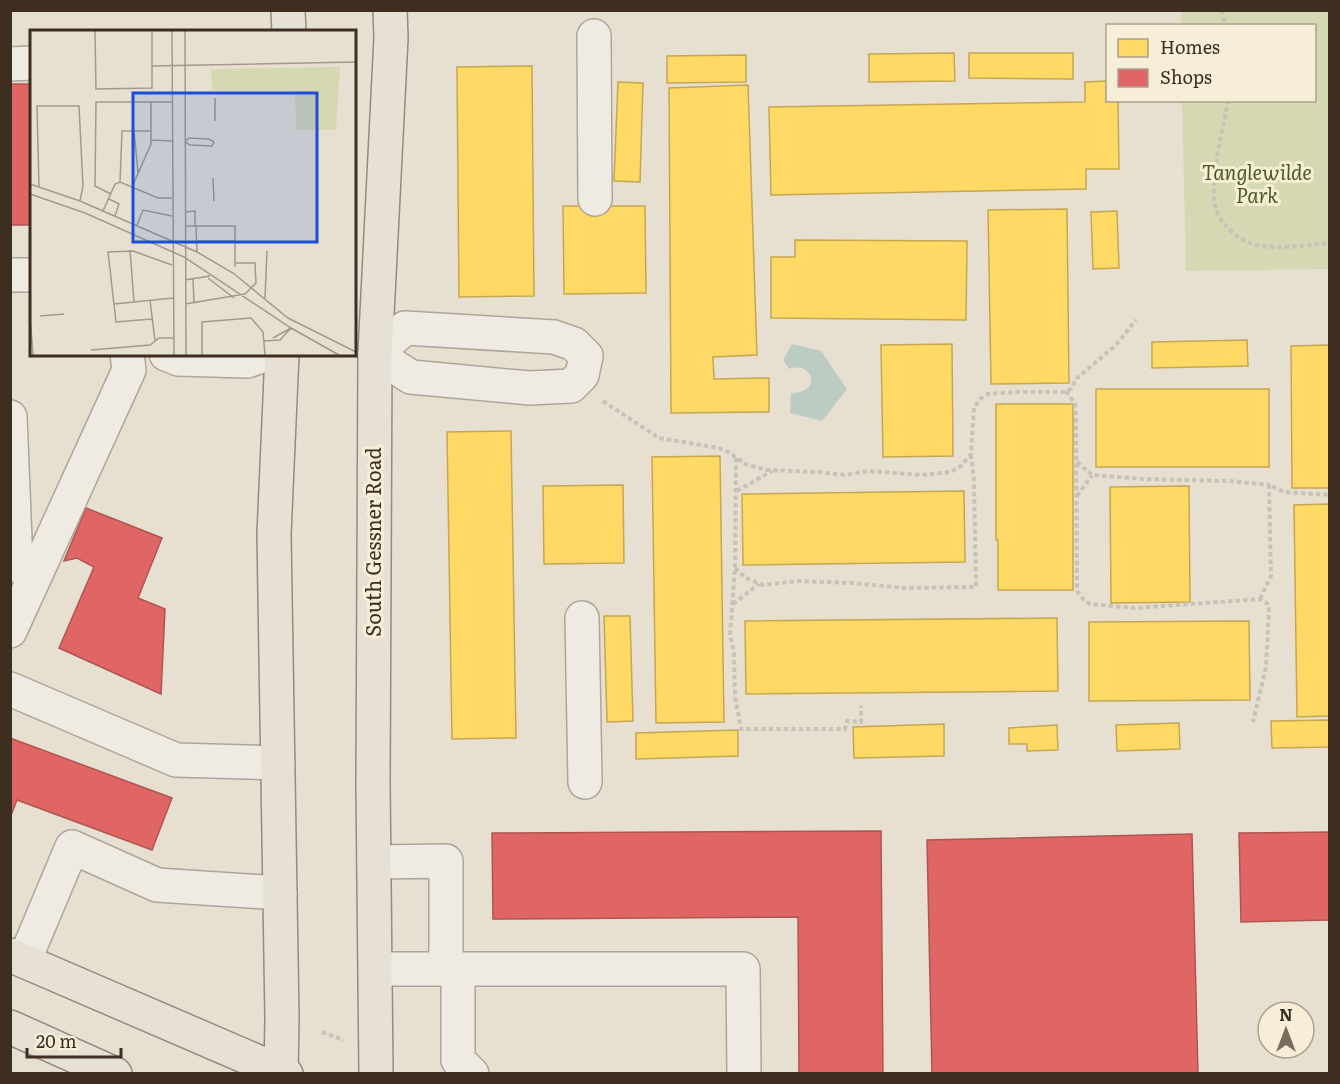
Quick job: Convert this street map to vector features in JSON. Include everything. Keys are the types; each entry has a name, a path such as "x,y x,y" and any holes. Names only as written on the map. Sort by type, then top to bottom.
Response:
{"main road":[{"path":"288,10 289,30"},
{"name":"South Gessner Road","path":"376,1074 373,772 364,353 391,38 390,10"},
{"path":"17,958 283,1073 274,534 282,356"},
{"path":"10,1027 115,1074"}],"lane":[{"path":"594,36 595,199"},
{"path":"10,64 30,63"},
{"path":"10,275 30,275"},
{"path":"405,328 554,336 574,344 586,357 582,375 571,386 530,387 411,377 364,353 405,328"},
{"path":"10,631 129,370 127,356"},
{"path":"171,356 178,359 247,361 262,356"},
{"path":"10,417 16,564 35,576"},
{"path":"582,618 585,782"},
{"path":"10,689 176,760 278,763"},
{"path":"17,958 72,847 157,885 280,893"},
{"path":"374,862 446,861 458,1060 472,1074"},
{"path":"376,969 743,969 744,1073 736,1074"}],"path":[{"path":"1228,102 1214,188 1215,208 1231,232 1254,245 1283,247 1329,243"},
{"path":"735,568 747,578 763,585 799,581 903,588 976,587 974,481 971,454 974,408 980,399 988,394 1071,389 1076,379 1116,345 1136,320"},
{"path":"574,382 659,438 718,448 745,464 772,471 844,475 868,471 922,475 951,472 961,466 971,454"},
{"path":"1066,391 1075,404 1077,591 1090,604 1135,608 1260,599 1268,604 1266,667 1252,722"},
{"path":"736,457 735,568 730,634 734,652 735,697 741,729 845,729 847,721 861,722 861,706"},
{"path":"1076,462 1092,475 1230,481 1269,485 1284,492 1329,495"},
{"path":"736,491 772,471"},
{"path":"1076,496 1092,475"},
{"path":"1260,599 1271,576 1269,485"},
{"path":"732,605 759,584"},
{"path":"322,1032 346,1041"}],"green space":[{"name":"Tanglewilde Park","path":"1181,11 1329,11 1329,269 1186,271 1182,102 1316,102 1316,24 1181,24"}],"shaded area":[{"path":"792,344 821,351 847,389 822,421 790,413 791,393 801,392 811,383 811,378 804,369 797,367 789,369 783,360"}],"building: Homes":[{"path":"954,53 955,81 869,82 869,54"},
{"path":"969,53 1073,53 1073,79 969,78"},
{"path":"746,55 746,82 667,83 667,56"},
{"path":"532,66 534,296 459,297 457,67"},
{"path":"1106,81 1106,102 1118,102 1119,169 1086,169 1086,189 771,195 769,107 1085,102 1085,82"},
{"path":"618,82 643,83 640,182 614,181"},
{"path":"748,85 757,355 713,357 714,379 769,378 769,412 671,413 669,88"},
{"path":"563,206 645,206 646,293 564,294"},
{"path":"1067,209 1069,383 991,384 988,210"},
{"path":"1117,211 1119,268 1093,269 1091,212"},
{"path":"795,240 967,241 966,320 771,318 771,257 795,257"},
{"path":"1247,340 1248,366 1152,368 1152,342"},
{"path":"952,344 953,456 883,457 881,345"},
{"path":"1330,345 1330,488 1292,488 1291,346"},
{"path":"1096,389 1269,389 1269,467 1096,467"},
{"path":"996,404 1073,404 1073,590 998,590"},
{"path":"511,431 516,738 452,739 447,432"},
{"path":"720,456 724,722 656,723 652,457"},
{"path":"623,485 624,563 544,564 543,486"},
{"path":"1189,486 1190,602 1111,603 1110,487"},
{"path":"964,491 965,562 743,565 742,494"},
{"path":"1330,504 1330,716 1297,717 1294,505"},
{"path":"604,616 630,616 633,721 607,722"},
{"path":"1057,618 1058,691 746,694 745,621"},
{"path":"1249,621 1250,700 1089,701 1089,622"},
{"path":"1330,720 1330,747 1272,748 1271,721"},
{"path":"1179,723 1180,749 1117,751 1116,725"},
{"path":"944,724 944,756 854,758 853,727"},
{"path":"1057,725 1058,750 1027,751 1027,744 1009,744 1009,728"},
{"path":"738,730 738,756 636,759 636,733"}],"building: Shops":[{"path":"10,84 30,84 30,225 10,225"},
{"path":"86,508 162,538 138,598 165,609 161,694 59,648 94,567 77,558 64,561"},
{"path":"10,738 172,798 152,850 17,800 10,818"},
{"path":"881,831 883,1074 799,1074 798,917 493,919 492,833"},
{"path":"1330,832 1330,920 1241,922 1239,833"},
{"path":"1192,834 1198,1074 932,1074 927,840"}]}
